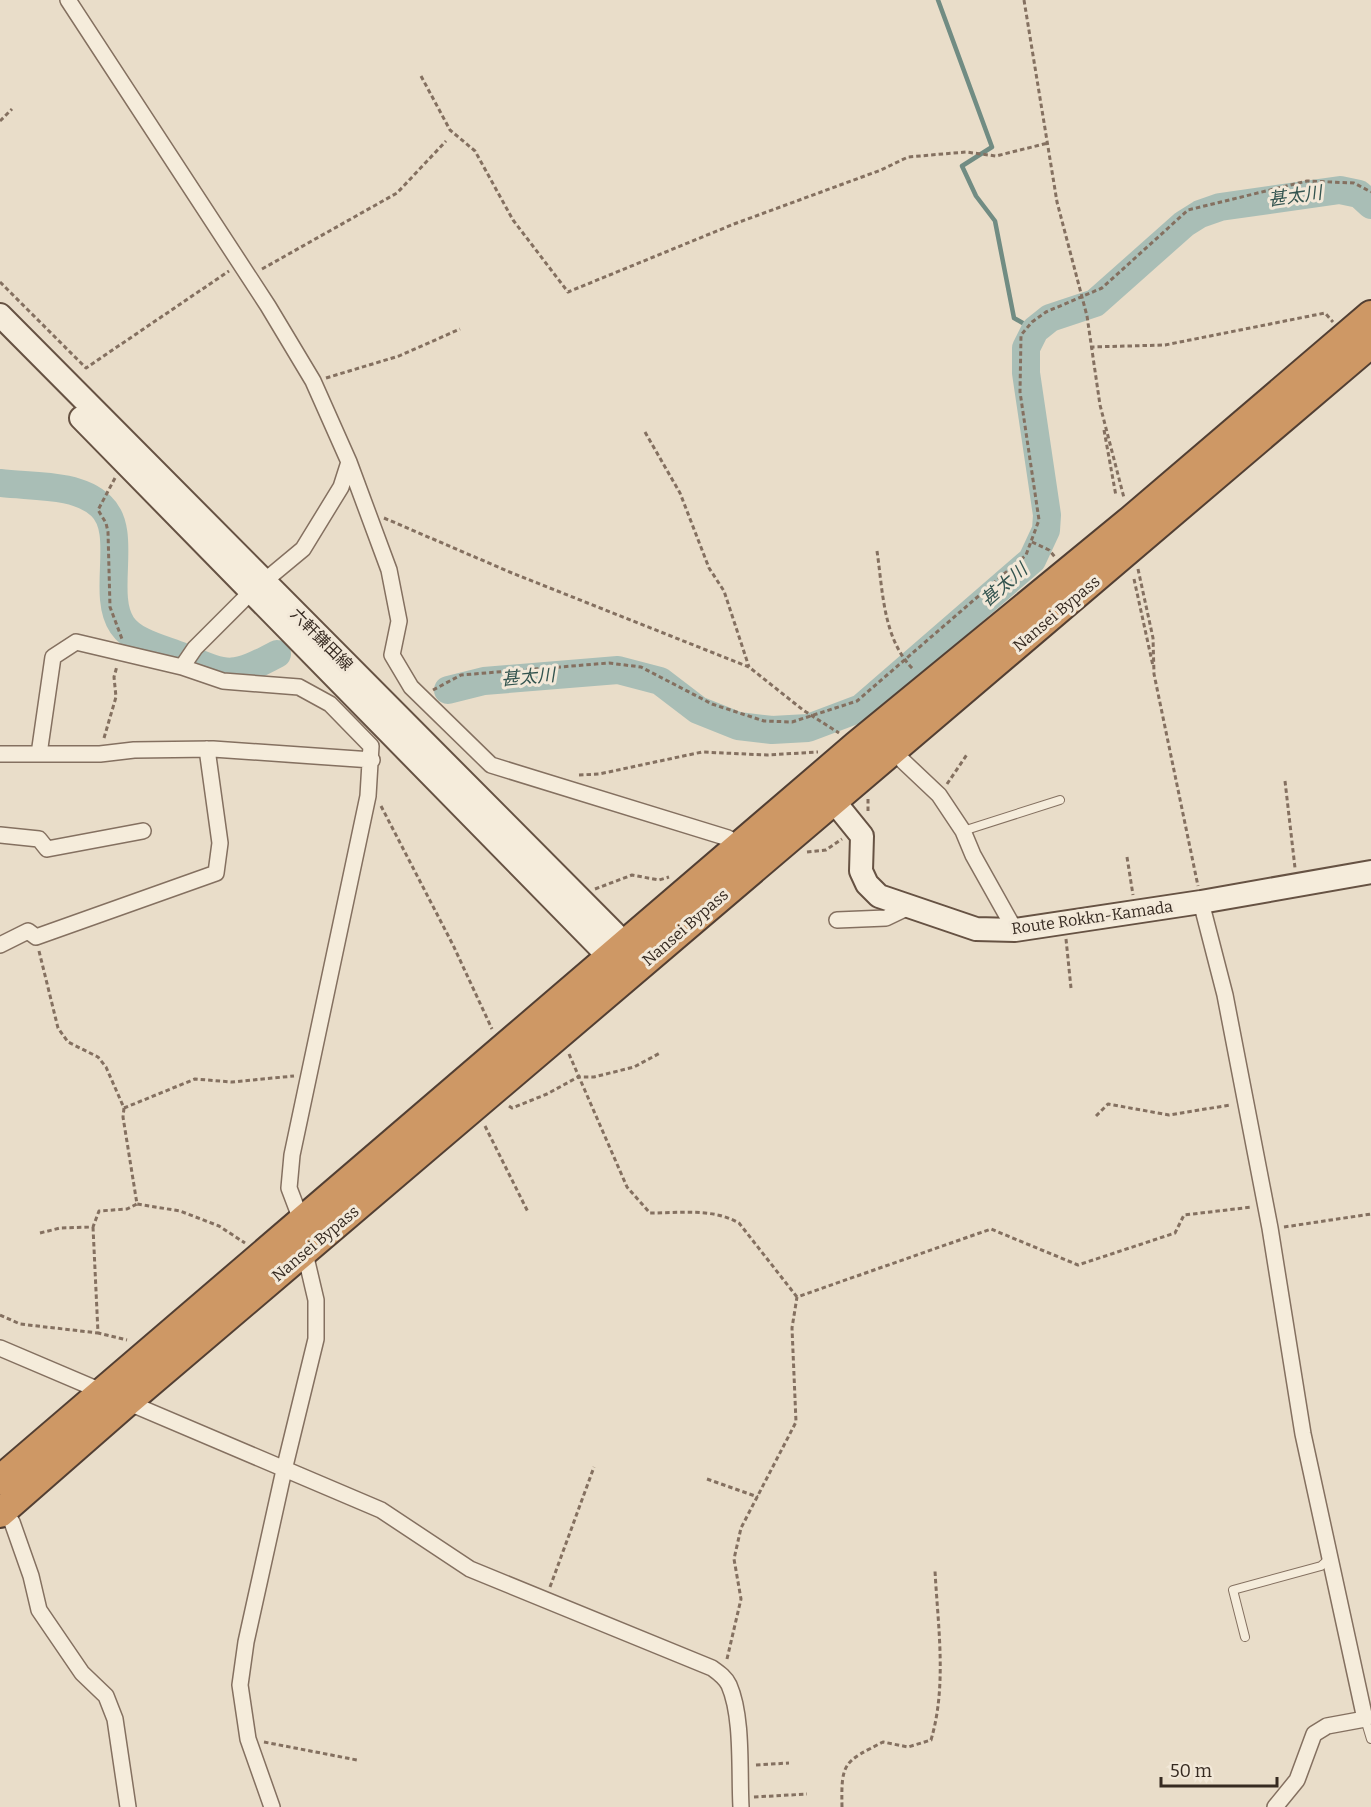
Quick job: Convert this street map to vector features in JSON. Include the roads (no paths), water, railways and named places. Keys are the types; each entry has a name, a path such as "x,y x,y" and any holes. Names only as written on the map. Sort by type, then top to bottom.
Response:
{"highway":[{"name":"Nansei Bypass","path":"0,1480 116,1396 304,1252 826,779 1371,315"},
{"name":"Nansei Bypass","path":"826,779 1130,551 1371,343"},
{"name":"Nansei Bypass","path":"6,1517 116,1396 303,1222 627,961"}],"main road":[{"name":"六軒鎌田線","path":"0,315 258,588"},
{"name":"六軒鎌田線","path":"0,334 258,588 627,961"},
{"name":"Route Rokkn-Kamada","path":"826,779 862,836 861,870 867,884 879,896 976,928 1015,930 1202,902 1371,872"}],"street":[{"path":"68,0 240,263 313,381 349,462 389,570 399,621 392,655 411,687 491,765 728,838"},
{"path":"182,666 195,648 303,549 341,487 349,462"},
{"path":"39,754 53,657 76,642 182,666 224,681 299,687 330,705 371,746 372,760 368,796 292,1155 289,1188 303,1222 304,1252 316,1300 316,1339 246,1642 240,1685 248,1738 272,1807"},
{"path":"0,754 100,754 134,750 207,749 372,760"},
{"path":"0,945 28,931 36,937 216,873 220,843 207,749"},
{"path":"903,761 939,795 963,831 973,855 1015,930"},
{"path":"0,835 39,839 47,849 143,831"},
{"path":"1202,902 1226,995 1244,1103 1270,1228 1303,1434 1365,1719 1327,1726 1314,1734 1297,1780 1275,1807"},
{"path":"837,920 886,918 911,906"},
{"path":"0,1348 381,1510 470,1569 722,1675 729,1685 736,1716 741,1803"},
{"path":"6,1517 31,1576 39,1610 82,1672 106,1696 115,1719 128,1807"}],"lane":[{"path":"963,831 1060,800"},
{"path":"1245,1637 1233,1590 1321,1566 1330,1558"},
{"path":"1365,1719 1371,1739"}],"waterway":[{"path":"938,0 992,147 962,166 976,196 995,221 1014,318 1035,330"},
{"name":"甚太川","path":"448,690 484,681 618,670 660,681 698,710 738,726 772,730 808,728 861,708 1032,560 1046,530 1047,515 1026,373 1026,348 1035,330 1050,318 1095,303 1184,224 1200,214 1220,207 1340,190 1359,194 1371,205"},
{"name":"甚太川","path":"0,483 54,487 80,493 101,506 109,517 113,531 116,612 122,625 134,636 150,645 221,671 240,671 277,654"}]}
